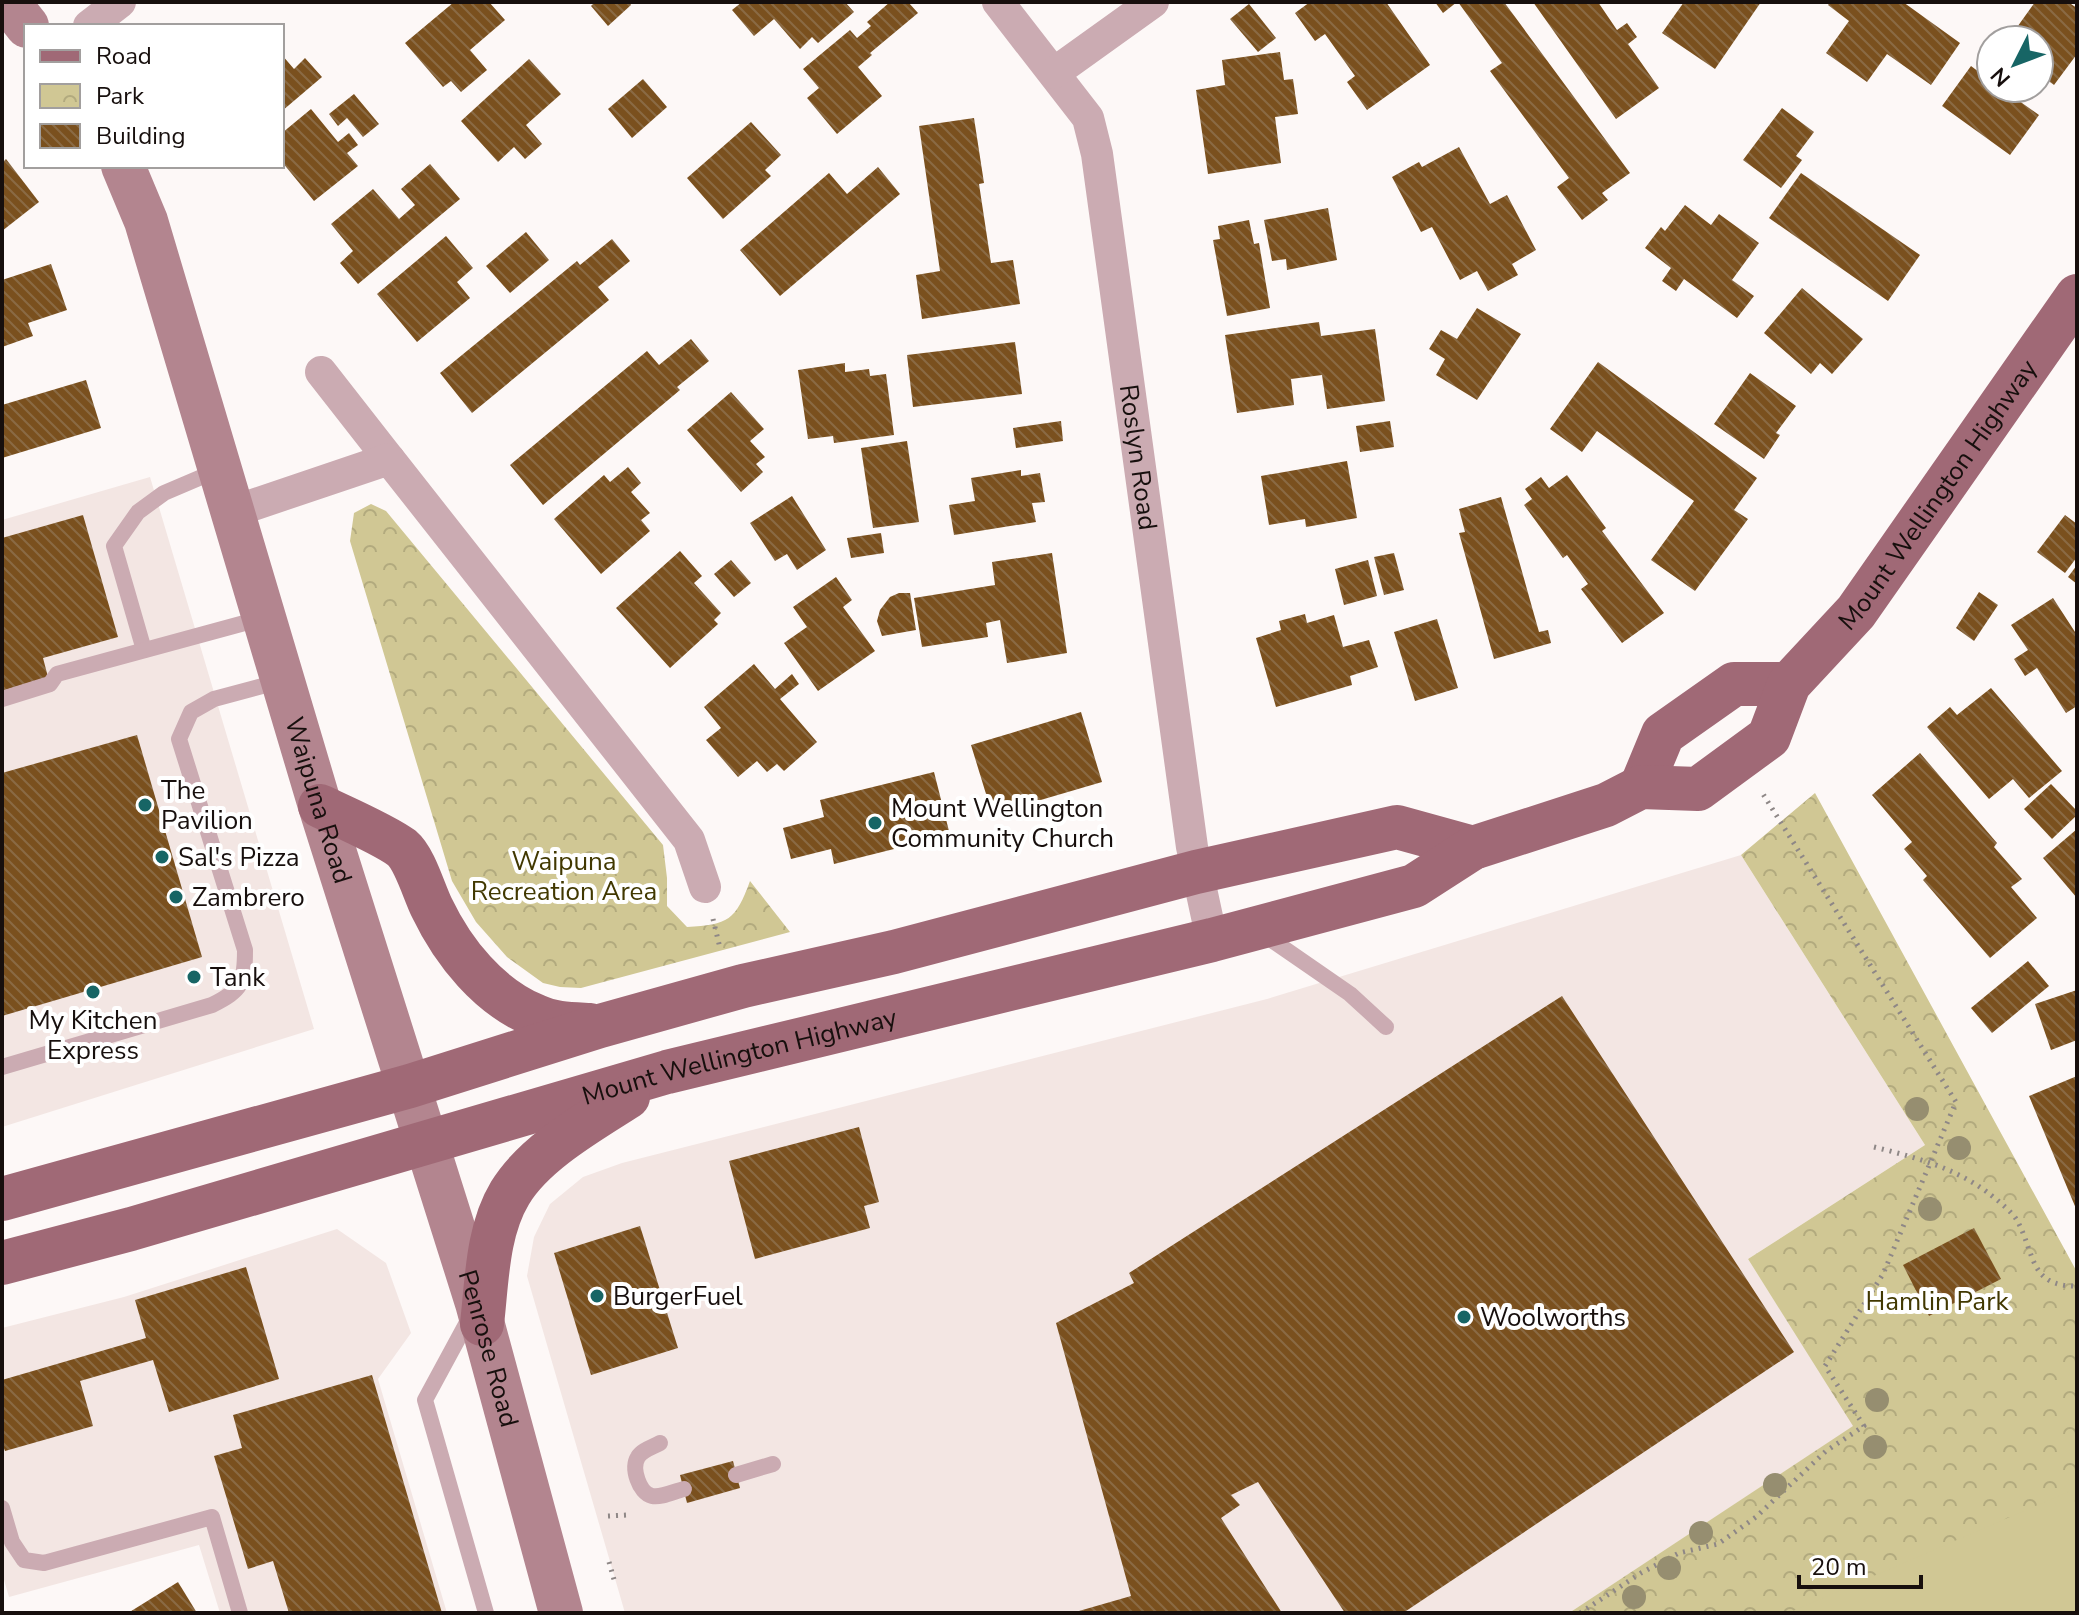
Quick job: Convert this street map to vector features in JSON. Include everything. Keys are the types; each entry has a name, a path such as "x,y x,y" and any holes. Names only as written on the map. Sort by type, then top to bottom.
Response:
{"main road":[{"path":"8,2 25,24"},
{"name":"Waipuna Road","path":"124,168 146,221 320,806 410,1086"},
{"name":"Mount Wellington Highway","path":"2,1263 131,1229 667,1072 1212,940 1414,886 1473,848 1606,805 1641,787 1698,789 1769,737 1789,684 1856,612 2077,296"},
{"path":"1641,787 1663,734 1734,684 1789,684"},
{"path":"320,806 404,849 457,951 517,1007 562,1024 600,1026"},
{"path":"2,1199 410,1086 600,1026 743,986 894,952 1196,872 1230,867 1397,827 1473,848"},
{"path":"480,1314 492,1244 504,1207 524,1174 590,1122 667,1072"},
{"name":"Penrose Road","path":"410,1086 480,1314 561,1613"}],"street":[{"path":"92,24 120,2"},
{"name":"Roslyn Road","path":"998,2 1088,118 1097,154 1196,872 1212,940"},
{"path":"1054,73 1153,2"},
{"path":"321,372 689,840 705,887"},
{"path":"232,512 389,459"}],"lane":[{"path":"144,650 114,546 138,512 164,493 219,469"},
{"path":"2,699 50,684 57,674 265,618"},
{"path":"2,1067 212,1005 234,994 245,977 245,950 179,739 191,712 214,699 282,680"},
{"path":"1256,929 1350,994 1386,1027"},
{"path":"480,1314 425,1400 486,1613"},
{"path":"660,1443 642,1452 636,1459 635,1469 640,1484 655,1497 684,1489"},
{"path":"736,1475 773,1464"},
{"path":"2,1508 12,1542 24,1560 44,1563 212,1517 240,1613"}],"path":[{"path":"1580,1613 1641,1573 1679,1553 1718,1544 1756,1517 1826,1451 1864,1426 1825,1366 1883,1274 1956,1102 1758,787 1750,752"},
{"path":"1874,1147 1964,1176 2016,1218 2034,1256 2034,1266 2043,1279 2063,1286 2077,1286"},
{"path":"609,1562 615,1583"}],"shaded area":[{"path":"150,477 314,1029 2,1127 2,520"},
{"path":"1741,855 1925,1145 1748,1259 1854,1426 1569,1613 625,1613 527,1276 534,1237 550,1204 583,1177 622,1163 1267,999"},
{"path":"337,1229 386,1263 411,1333 378,1379 447,1613 220,1613 199,1545 9,1597 2,1573 2,1328 124,1297"}],"green space":[{"name":"Waipuna Recreation Area","path":"371,504 386,511 663,845 667,906 687,927 729,918 740,904 750,881 790,932 581,988 543,983 507,957 476,922 452,881 350,541 354,513"},
{"name":"Hamlin Park","path":"1815,793 2077,1272 2077,1613 1569,1613 1853,1426 1748,1259 1925,1145 1741,855"},
{"path":"2070,1491 2077,1506 2077,1613 1788,1613"}],"building":[{"path":"454,2 489,2 505,20 470,50 487,70 461,92 451,81 443,87 405,43"},
{"path":"595,2 629,2 631,5 608,26 591,6"},
{"path":"742,2 845,2 854,12 818,43 812,37 800,49 774,19 754,36 732,10"},
{"path":"890,2 908,2 918,13 858,67 882,96 837,134 807,98 819,88 803,69 850,30 857,38 871,26 867,22"},
{"path":"1310,2 1386,2 1430,65 1367,110 1347,82 1355,76 1325,34 1315,41 1295,13"},
{"path":"1435,2 1457,2 1443,13"},
{"path":"1458,2 1504,2 1630,173 1602,193 1608,200 1582,220 1557,187 1569,178 1490,71 1502,63"},
{"path":"1533,2 1598,2 1617,30 1627,23 1637,37 1628,44 1659,88 1616,119"},
{"path":"1684,2 1761,2 1715,69 1662,33"},
{"path":"1830,2 1903,2 1960,43 1931,85 1887,54 1867,82 1826,53 1849,21 1828,5"},
{"path":"2035,2 2068,2 2077,8 2077,54 2055,84 2055,24 2019,24"},
{"path":"1249,4 1276,38 1258,52 1230,19"},
{"path":"1280,52 1284,80 1293,79 1298,114 1275,117 1281,163 1208,174 1196,90 1225,85 1222,60"},
{"path":"284,57 294,69 305,58 322,77 284,109"},
{"path":"529,59 561,94 526,125 542,144 525,159 514,147 498,162 461,121"},
{"path":"1971,66 1975,69 1975,104 2024,104 2039,115 2010,155 1942,106"},
{"path":"643,79 667,107 632,138 608,109"},
{"path":"354,94 379,124 363,137 347,118 338,126 329,114"},
{"path":"1782,108 1814,132 1796,156 1802,160 1781,188 1743,160"},
{"path":"311,109 338,142 349,133 358,145 347,153 358,166 314,201 284,164 284,131"},
{"path":"974,118 984,183 979,184 991,263 1013,260 1020,304 922,319 916,275 940,271 919,126"},
{"path":"751,122 781,155 765,170 771,176 723,219 687,178"},
{"path":"1459,147 1490,204 1507,195 1536,250 1512,264 1518,275 1488,291 1477,271 1460,280 1432,227 1421,232 1392,177 1419,162 1422,167"},
{"path":"6,159 39,202 2,231 2,163"},
{"path":"430,164 460,199 358,284 340,263 353,251 331,224 373,189 399,219 415,205 401,189"},
{"path":"878,167 900,194 780,296 740,250 829,173 847,194"},
{"path":"1801,173 1920,255 1888,301 1769,218"},
{"path":"1685,205 1711,225 1719,214 1759,243 1732,280 1754,296 1737,318 1684,279 1676,291 1662,281 1671,268 1645,248 1661,227 1665,231"},
{"path":"1328,208 1337,260 1287,270 1286,259 1272,261 1264,220"},
{"path":"1249,220 1254,244 1259,243 1270,308 1227,316 1213,240 1220,239 1218,226"},
{"path":"526,232 549,260 510,293 486,266"},
{"path":"446,236 473,268 457,282 470,298 417,342 377,294"},
{"path":"612,239 630,261 598,287 609,300 472,413 440,373 577,261 580,265"},
{"path":"51,264 67,310 28,323 33,336 2,347 2,280"},
{"path":"1802,288 1863,339 1832,374 1820,363 1811,374 1764,333"},
{"path":"1477,308 1521,334 1477,400 1436,375 1445,359 1429,349 1441,330 1457,339"},
{"path":"1319,322 1321,336 1375,329 1385,401 1327,409 1322,375 1291,379 1294,405 1237,413 1225,335"},
{"path":"691,339 709,361 677,387 680,390 543,505 510,465 647,351 659,365"},
{"path":"1015,342 1022,394 913,407 907,355"},
{"path":"1598,362 1757,478 1734,510 1748,519 1695,591 1651,560 1694,501 1597,431 1582,452 1550,429"},
{"path":"845,363 845,372 869,369 870,376 886,374 894,435 834,443 833,436 808,439 798,370"},
{"path":"1750,373 1796,406 1776,433 1780,435 1764,459 1714,424"},
{"path":"86,380 101,428 2,458 2,405"},
{"path":"731,392 764,429 750,441 765,457 756,464 763,472 741,492 687,430"},
{"path":"1061,421 1063,441 1016,448 1013,428"},
{"path":"1390,421 1394,447 1360,452 1356,426"},
{"path":"907,441 919,522 873,528 861,448"},
{"path":"1347,461 1357,518 1306,527 1305,519 1269,525 1261,476"},
{"path":"628,467 641,483 631,492 650,513 641,520 650,531 601,574 554,519 604,475 610,482"},
{"path":"1021,470 1021,476 1040,473 1045,502 1032,503 1036,522 954,535 949,505 975,501 971,478"},
{"path":"1567,475 1606,528 1602,531 1664,613 1622,643 1581,589 1588,584 1567,555 1563,558 1524,505 1532,499 1525,489 1541,477 1549,488"},
{"path":"792,496 826,550 797,570 787,554 775,561 750,523"},
{"path":"1501,497 1539,632 1548,630 1551,643 1494,659 1459,533 1465,532 1459,509"},
{"path":"83,515 118,637 43,658 48,677 2,691 2,538"},
{"path":"2065,515 2077,524 2077,557 2065,573 2037,552"},
{"path":"881,533 884,553 851,558 847,538"},
{"path":"680,551 702,576 694,583 721,613 714,620 718,624 670,668 616,608"},
{"path":"1052,553 1067,653 1007,663 1000,620 986,623 988,637 922,647 914,598 995,585 992,562"},
{"path":"1394,553 1404,590 1384,595 1374,557"},
{"path":"731,560 751,583 734,597 714,574"},
{"path":"1368,560 1377,596 1344,605 1335,569"},
{"path":"2077,565 2077,584 2068,577"},
{"path":"836,577 852,600 843,607 875,651 818,691 784,643 807,627 793,607"},
{"path":"1979,592 1998,605 1974,641 1956,628"},
{"path":"910,593 916,630 882,636 877,621 880,610 890,597"},
{"path":"2053,598 2077,635 2077,706 2066,713 2037,668 2025,676 2014,659 2028,650 2011,625"},
{"path":"1305,614 1307,623 1334,615 1343,647 1369,640 1378,667 1350,676 1352,685 1276,707 1256,638 1281,630 1279,621"},
{"path":"1437,619 1458,688 1415,701 1394,632"},
{"path":"754,664 775,689 792,674 799,684 780,699 817,742 784,771 777,764 767,772 757,761 738,777 706,740 721,728 704,707"},
{"path":"1991,688 2062,771 2029,798 2013,779 1989,799 1927,727 1950,707 1957,715"},
{"path":"1081,712 1102,782 1027,804 1025,797 990,807 971,745"},
{"path":"137,735 202,957 2,1016 2,773"},
{"path":"1920,753 1997,843 1994,847 2022,879 2011,887 2037,918 1990,958 1923,880 1927,876 1904,849 1912,842 1872,795"},
{"name":"Mount Wellington Community Church","path":"934,772 950,835 834,864 831,849 791,859 783,828 824,817 820,800"},
{"path":"2051,784 2077,811 2077,815 2052,839 2024,809"},
{"path":"2077,829 2077,898 2043,858"},
{"path":"2028,961 2049,986 1992,1033 1971,1008"},
{"path":"2077,990 2077,1040 2051,1050 2035,1004"},
{"name":"Woolworths","path":"1562,996 1794,1352 1403,1613 1345,1613 1258,1482 1231,1495 1240,1505 1221,1518 1282,1613 1072,1613 1131,1596 1056,1323 1134,1283 1129,1273"},
{"path":"2077,1076 2077,1211 2029,1096"},
{"path":"859,1127 879,1202 864,1206 870,1228 755,1259 729,1161"},
{"path":"640,1226 678,1348 591,1375 554,1253"},
{"path":"1974,1228 2001,1279 1929,1316 1903,1265"},
{"path":"246,1267 279,1379 169,1412 153,1360 80,1381 93,1426 5,1451 2,1443 2,1380 146,1338 135,1300"},
{"path":"372,1375 442,1613 289,1613 273,1561 248,1569 214,1456 242,1448 233,1415"},
{"path":"733,1461 740,1488 687,1503 680,1475"},
{"path":"178,1582 197,1613 128,1613"}],"place":[{"name":"The Pavilion","path":"145,805"},
{"name":"Mount Wellington Community Church","path":"875,823"},
{"name":"Sal's Pizza","path":"162,857"},
{"name":"Zambrero","path":"176,897"},
{"name":"Tank","path":"194,977"},
{"name":"My Kitchen Express","path":"93,992"},
{"name":"BurgerFuel","path":"597,1296"},
{"name":"Woolworths","path":"1464,1317"}]}
